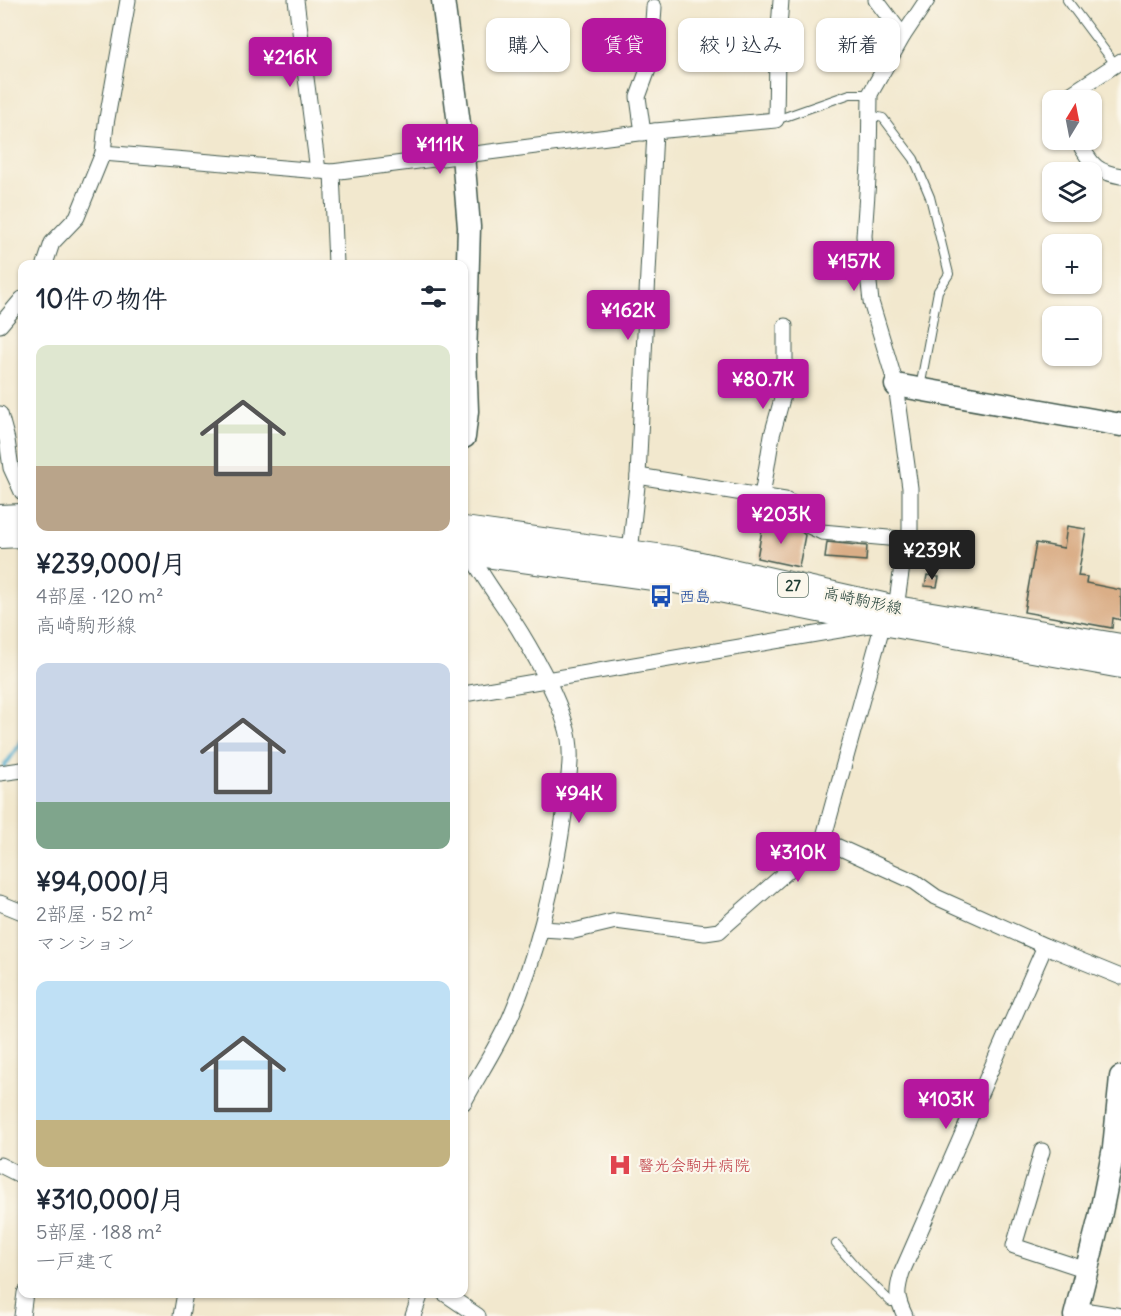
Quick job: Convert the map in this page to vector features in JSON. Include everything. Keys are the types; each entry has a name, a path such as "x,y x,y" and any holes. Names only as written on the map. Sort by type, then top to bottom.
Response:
{"main road":[{"path":"0,517 18,516"},
{"name":"高崎駒形線","path":"468,530 678,560 890,615 1121,666"},
{"path":"0,536 18,535"},
{"name":"高崎駒形線","path":"468,548 890,615 1121,646"}],"street":[{"path":"46,260 52,243 77,217 103,153 128,0"},
{"path":"296,0 325,172 336,260"},
{"path":"443,0 463,155 469,227 468,260"},
{"path":"103,153 325,172 649,132 776,120 781,0"},
{"path":"876,0 903,36"},
{"path":"542,929 574,931 616,921 705,933 718,931 823,840 910,540 910,488 896,386 871,302 864,236 869,165 870,94 903,36 927,0"},
{"path":"630,553 638,476 649,132 638,97 650,64 654,7"},
{"path":"1077,90 1118,63"},
{"path":"1084,150 1094,166 1104,173 1121,176"},
{"path":"0,325 18,304"},
{"path":"762,495 772,435 785,388 785,326"},
{"path":"896,386 1121,425"},
{"path":"0,414 11,468 18,483"},
{"path":"638,476 785,500 793,504 809,526 822,532 910,540"},
{"path":"468,552 521,633 548,681 571,742 571,763 558,862 542,929 509,1019 468,1095"},
{"path":"468,693 548,681 890,615"},
{"path":"823,840 915,882 936,897 1121,977"},
{"path":"0,903 18,910"},
{"path":"905,1316 898,1301 897,1290 902,1272 1045,946"},
{"path":"1121,1077 1118,1148 1076,1312 1121,1316"},
{"path":"1042,1151 1014,1246 1087,1270"},
{"path":"0,1165 18,1174"},
{"path":"22,1316 24,1298"},
{"path":"181,1316 184,1298"},
{"path":"413,1316 419,1298"},
{"path":"451,1298 478,1316"}],"lane":[{"path":"1067,0 1118,63"},
{"path":"776,120 850,94 870,94"},
{"path":"870,115 883,118 914,159 930,196 949,274 938,291 920,389"},
{"path":"837,1244 863,1275 891,1302 898,1301"}],"building":[{"path":"763,524 800,531 805,535 799,567 757,558"},
{"path":"1067,526 1086,529 1078,576 1087,577 1086,583 1121,590 1121,620 1113,618 1112,628 1024,612 1036,543 1064,548"},
{"path":"827,542 867,546 866,561 825,558"},
{"path":"927,575 939,577 937,587 925,586"}],"waterway":[{"path":"4,767 18,747"}],"place":[{"name":"西島","path":"661,596"},
{"name":"醫光会駒井病院","path":"620,1165"}]}
